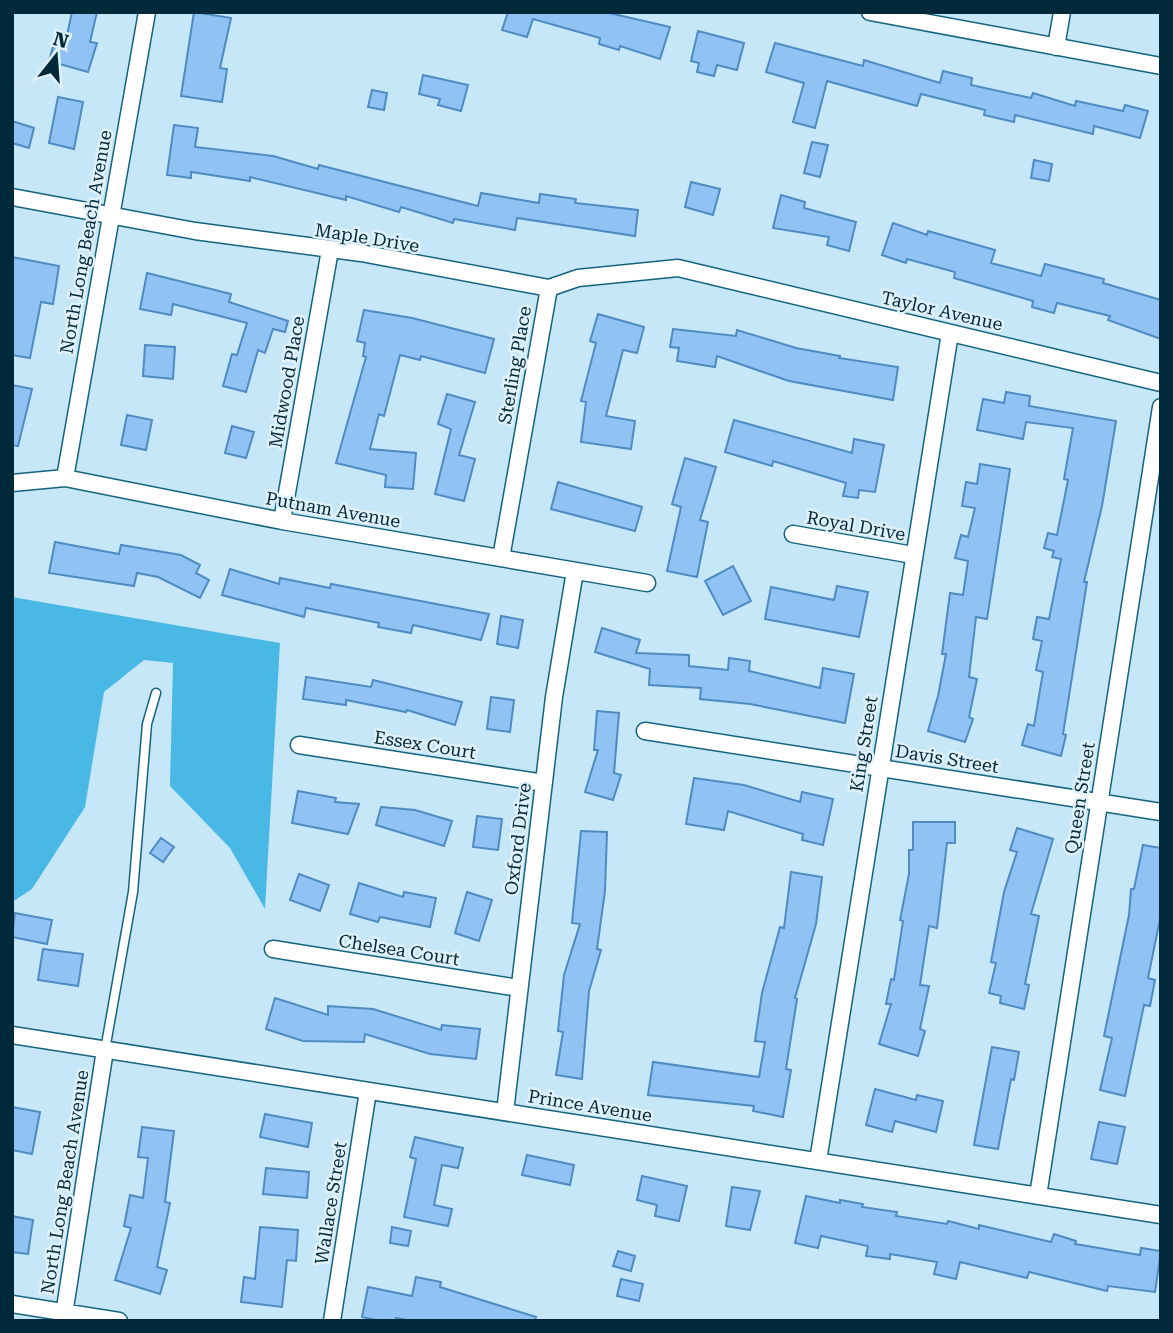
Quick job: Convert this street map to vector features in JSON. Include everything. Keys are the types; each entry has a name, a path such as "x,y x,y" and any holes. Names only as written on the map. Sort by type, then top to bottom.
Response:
{"street":[{"name":"North Long Beach Avenue","path":"65,478 147,12"},
{"path":"870,12 1161,66"},
{"path":"1056,47 1062,12"},
{"name":"Maple Drive","path":"12,197 195,231 330,250 549,288 578,278 678,268 715,277"},
{"name":"Midwood Place","path":"282,521 330,250"},
{"name":"Taylor Avenue","path":"715,277 1161,383"},
{"name":"Sterling Place","path":"501,558 549,288"},
{"name":"King Street","path":"818,1161 950,333"},
{"name":"Queen Street","path":"1038,1196 1161,407"},
{"name":"Putnam Avenue","path":"12,483 65,478 282,521 647,583"},
{"name":"Royal Drive","path":"793,534 913,555"},
{"name":"Oxford Drive","path":"505,1112 544,783 575,571"},
{"name":"Davis Street","path":"645,731 1161,812"},
{"name":"Essex Court","path":"299,745 544,783"},
{"name":"Chelsea Court","path":"272,949 519,988"},
{"name":"Prince Avenue","path":"12,1035 1161,1215"},
{"name":"North Long Beach Avenue","path":"64,1316 105,1050"},
{"name":"Wallace Street","path":"332,1321 368,1091"},
{"path":"12,1304 64,1316 119,1321"}],"lane":[{"path":"105,1050 133,892 147,724 156,693"}],"shaded area":[{"path":"12,597 280,643 265,909 230,848 170,786 173,663 144,660 104,692 85,807 32,889 12,902"}],"building":[{"path":"72,12 97,12 90,42 97,43 88,72 49,61 57,32 67,35"},
{"path":"194,12 231,18 220,68 227,69 222,102 181,96"},
{"path":"508,12 605,12 670,27 660,59 620,46 619,50 599,44 600,38 533,19 527,37 502,30"},
{"path":"698,31 744,43 737,70 717,65 714,76 697,72 699,63 691,61"},
{"path":"775,43 863,66 864,60 940,83 943,71 972,78 971,85 1031,98 1033,93 1075,106 1076,101 1123,111 1125,105 1148,111 1140,138 1094,126 1093,134 1015,115 1014,122 984,115 985,110 921,94 917,106 827,81 815,128 793,122 804,83 766,72"},
{"path":"423,75 468,85 461,111 438,105 440,99 419,94"},
{"path":"372,90 387,93 384,110 368,107"},
{"path":"58,97 83,102 74,149 49,143"},
{"path":"12,121 34,128 29,148 12,143"},
{"path":"174,125 198,128 195,147 273,156 318,169 319,165 478,206 481,193 539,203 540,194 576,199 575,203 638,210 635,236 517,218 515,230 454,219 453,223 401,207 399,212 346,196 346,200 250,177 250,181 191,172 191,178 167,175"},
{"path":"812,142 828,145 820,177 804,173"},
{"path":"1034,160 1052,164 1049,181 1031,178"},
{"path":"691,182 720,189 713,215 685,207"},
{"path":"781,195 805,202 804,208 856,222 849,251 827,245 829,237 773,228"},
{"path":"893,223 927,235 928,231 995,250 991,263 1041,276 1045,264 1104,279 1103,283 1161,300 1161,339 1108,320 1110,316 1057,303 1054,313 1032,307 1033,301 954,278 955,272 907,259 906,263 882,255"},
{"path":"12,257 59,266 53,304 41,302 30,358 12,355"},
{"path":"147,273 231,294 229,302 288,321 285,332 273,329 265,353 258,350 246,392 223,386 232,354 237,355 247,323 173,304 171,315 140,309"},
{"path":"364,310 412,318 494,339 485,373 421,356 420,360 400,355 384,416 379,414 370,449 416,453 413,489 385,487 386,475 336,463 366,357 363,356 365,343 357,341"},
{"path":"598,314 644,327 637,353 623,350 606,416 635,421 631,449 581,442 586,402 581,401 596,343 590,341"},
{"path":"673,329 736,336 737,330 796,348 840,356 839,358 898,367 893,400 789,381 717,356 715,367 677,361 679,348 670,347"},
{"path":"145,345 175,347 173,379 143,376"},
{"path":"12,385 32,389 18,446 12,445"},
{"path":"1006,392 1030,396 1029,406 1116,421 1102,506 1084,582 1087,582 1061,756 1022,745 1028,724 1034,726 1043,672 1036,670 1042,641 1033,639 1037,617 1049,619 1061,559 1052,557 1054,551 1044,548 1048,533 1057,535 1068,480 1064,479 1073,428 1026,422 1023,439 977,430 983,399 1004,403"},
{"path":"447,394 475,402 459,455 475,459 464,501 435,494 451,429 438,424"},
{"path":"127,415 152,420 146,450 121,445"},
{"path":"734,420 852,453 854,439 884,445 875,492 859,490 858,498 843,496 846,483 773,461 772,466 725,452"},
{"path":"232,426 254,432 246,458 225,453"},
{"path":"685,458 716,467 700,520 708,522 697,577 667,571 681,507 672,504"},
{"path":"980,464 1010,469 987,619 976,617 969,677 977,679 969,717 973,719 965,742 928,731 946,654 942,654 950,593 963,595 968,561 955,558 961,535 968,537 975,508 962,506 966,482 977,484"},
{"path":"558,482 642,507 635,531 551,509"},
{"path":"55,542 119,554 121,545 181,555 200,565 196,573 209,580 200,598 158,577 137,573 134,586 49,573"},
{"path":"733,566 751,601 723,615 705,581"},
{"path":"230,569 279,584 280,578 330,588 331,584 489,614 481,640 413,625 411,633 378,627 379,623 306,608 304,617 222,595"},
{"path":"837,586 868,592 859,637 765,619 771,587 834,600"},
{"path":"501,616 523,620 518,648 497,644"},
{"path":"602,628 640,640 636,653 689,655 689,666 728,670 729,658 750,661 749,671 820,688 823,668 854,674 845,723 750,704 700,699 701,688 649,685 650,669 595,652"},
{"path":"306,677 371,687 373,680 462,702 455,725 407,710 406,712 346,700 346,705 303,699"},
{"path":"491,697 514,700 510,732 487,729"},
{"path":"597,711 619,713 614,773 621,775 613,800 585,792 598,750 594,750"},
{"path":"694,778 744,785 800,802 802,792 833,799 823,845 802,840 803,834 728,811 724,830 686,824"},
{"path":"298,791 336,798 335,802 359,804 348,834 292,823"},
{"path":"381,807 415,810 452,821 444,846 376,825"},
{"path":"477,816 502,819 498,850 473,847"},
{"path":"913,822 955,822 955,843 947,843 937,928 929,926 920,985 929,986 920,1029 925,1031 918,1056 879,1044 891,1004 886,1004 891,979 894,980 903,921 900,920 909,874 909,850 913,850"},
{"path":"1017,828 1053,839 1031,914 1039,916 1025,984 1029,985 1024,1009 1000,1003 1001,996 989,993 996,963 991,962 1004,892 1017,852 1010,850"},
{"path":"581,831 607,832 605,891 597,949 601,950 589,991 582,1079 556,1075 563,1032 558,1031 564,975 580,924 572,923"},
{"path":"161,838 174,847 163,862 150,853"},
{"path":"1143,845 1161,848 1161,914 1148,978 1155,980 1150,1006 1144,1005 1125,1096 1100,1090 1112,1038 1104,1036 1129,915 1131,889 1134,889"},
{"path":"791,872 822,877 816,924 795,998 797,999 786,1069 791,1070 783,1117 753,1111 754,1106 648,1095 653,1062 759,1077 765,1042 755,1041 762,993 780,927 784,928"},
{"path":"299,874 329,885 320,911 290,900"},
{"path":"359,883 403,897 404,892 436,898 430,927 380,917 378,922 350,914"},
{"path":"467,892 492,900 479,941 455,933"},
{"path":"15,913 52,920 47,944 12,937"},
{"path":"43,949 83,954 78,986 38,980"},
{"path":"275,998 328,1015 328,1006 373,1009 441,1030 442,1025 480,1029 476,1059 430,1054 365,1034 364,1042 303,1041 266,1029"},
{"path":"992,1047 1019,1052 1014,1080 1011,1079 998,1149 974,1145"},
{"path":"875,1089 916,1100 917,1095 943,1101 936,1132 895,1121 892,1132 866,1125"},
{"path":"12,1107 40,1112 32,1154 12,1150"},
{"path":"265,1114 312,1123 308,1147 260,1137"},
{"path":"1099,1122 1125,1127 1117,1164 1091,1159"},
{"path":"142,1127 174,1131 165,1202 170,1203 157,1267 167,1270 160,1294 115,1280 131,1228 124,1226 130,1195 143,1198 148,1158 138,1157"},
{"path":"415,1137 463,1148 458,1168 442,1165 434,1205 452,1209 448,1226 404,1217 416,1159 410,1157"},
{"path":"527,1155 574,1165 570,1185 522,1175"},
{"path":"266,1168 309,1172 307,1198 263,1194"},
{"path":"642,1176 687,1186 679,1221 655,1216 657,1205 637,1200"},
{"path":"732,1187 760,1191 750,1230 726,1226"},
{"path":"806,1196 840,1203 840,1200 863,1204 862,1207 897,1212 896,1216 947,1224 948,1221 979,1229 979,1225 1051,1242 1054,1234 1076,1241 1075,1244 1140,1255 1141,1248 1161,1251 1155,1292 1108,1286 1107,1291 1029,1272 1027,1278 960,1262 956,1279 934,1274 937,1262 890,1254 890,1259 866,1256 868,1246 821,1236 818,1248 795,1243"},
{"path":"12,1216 33,1220 28,1254 12,1252"},
{"path":"260,1227 298,1230 296,1261 287,1260 282,1307 241,1302 244,1277 255,1279"},
{"path":"392,1227 411,1231 408,1246 390,1243"},
{"path":"618,1251 635,1256 631,1271 613,1266"},
{"path":"416,1277 441,1282 440,1287 536,1317 535,1321 412,1321 396,1318 396,1321 380,1321 362,1317 368,1287 412,1296"},
{"path":"621,1279 643,1284 639,1301 617,1296"}]}
